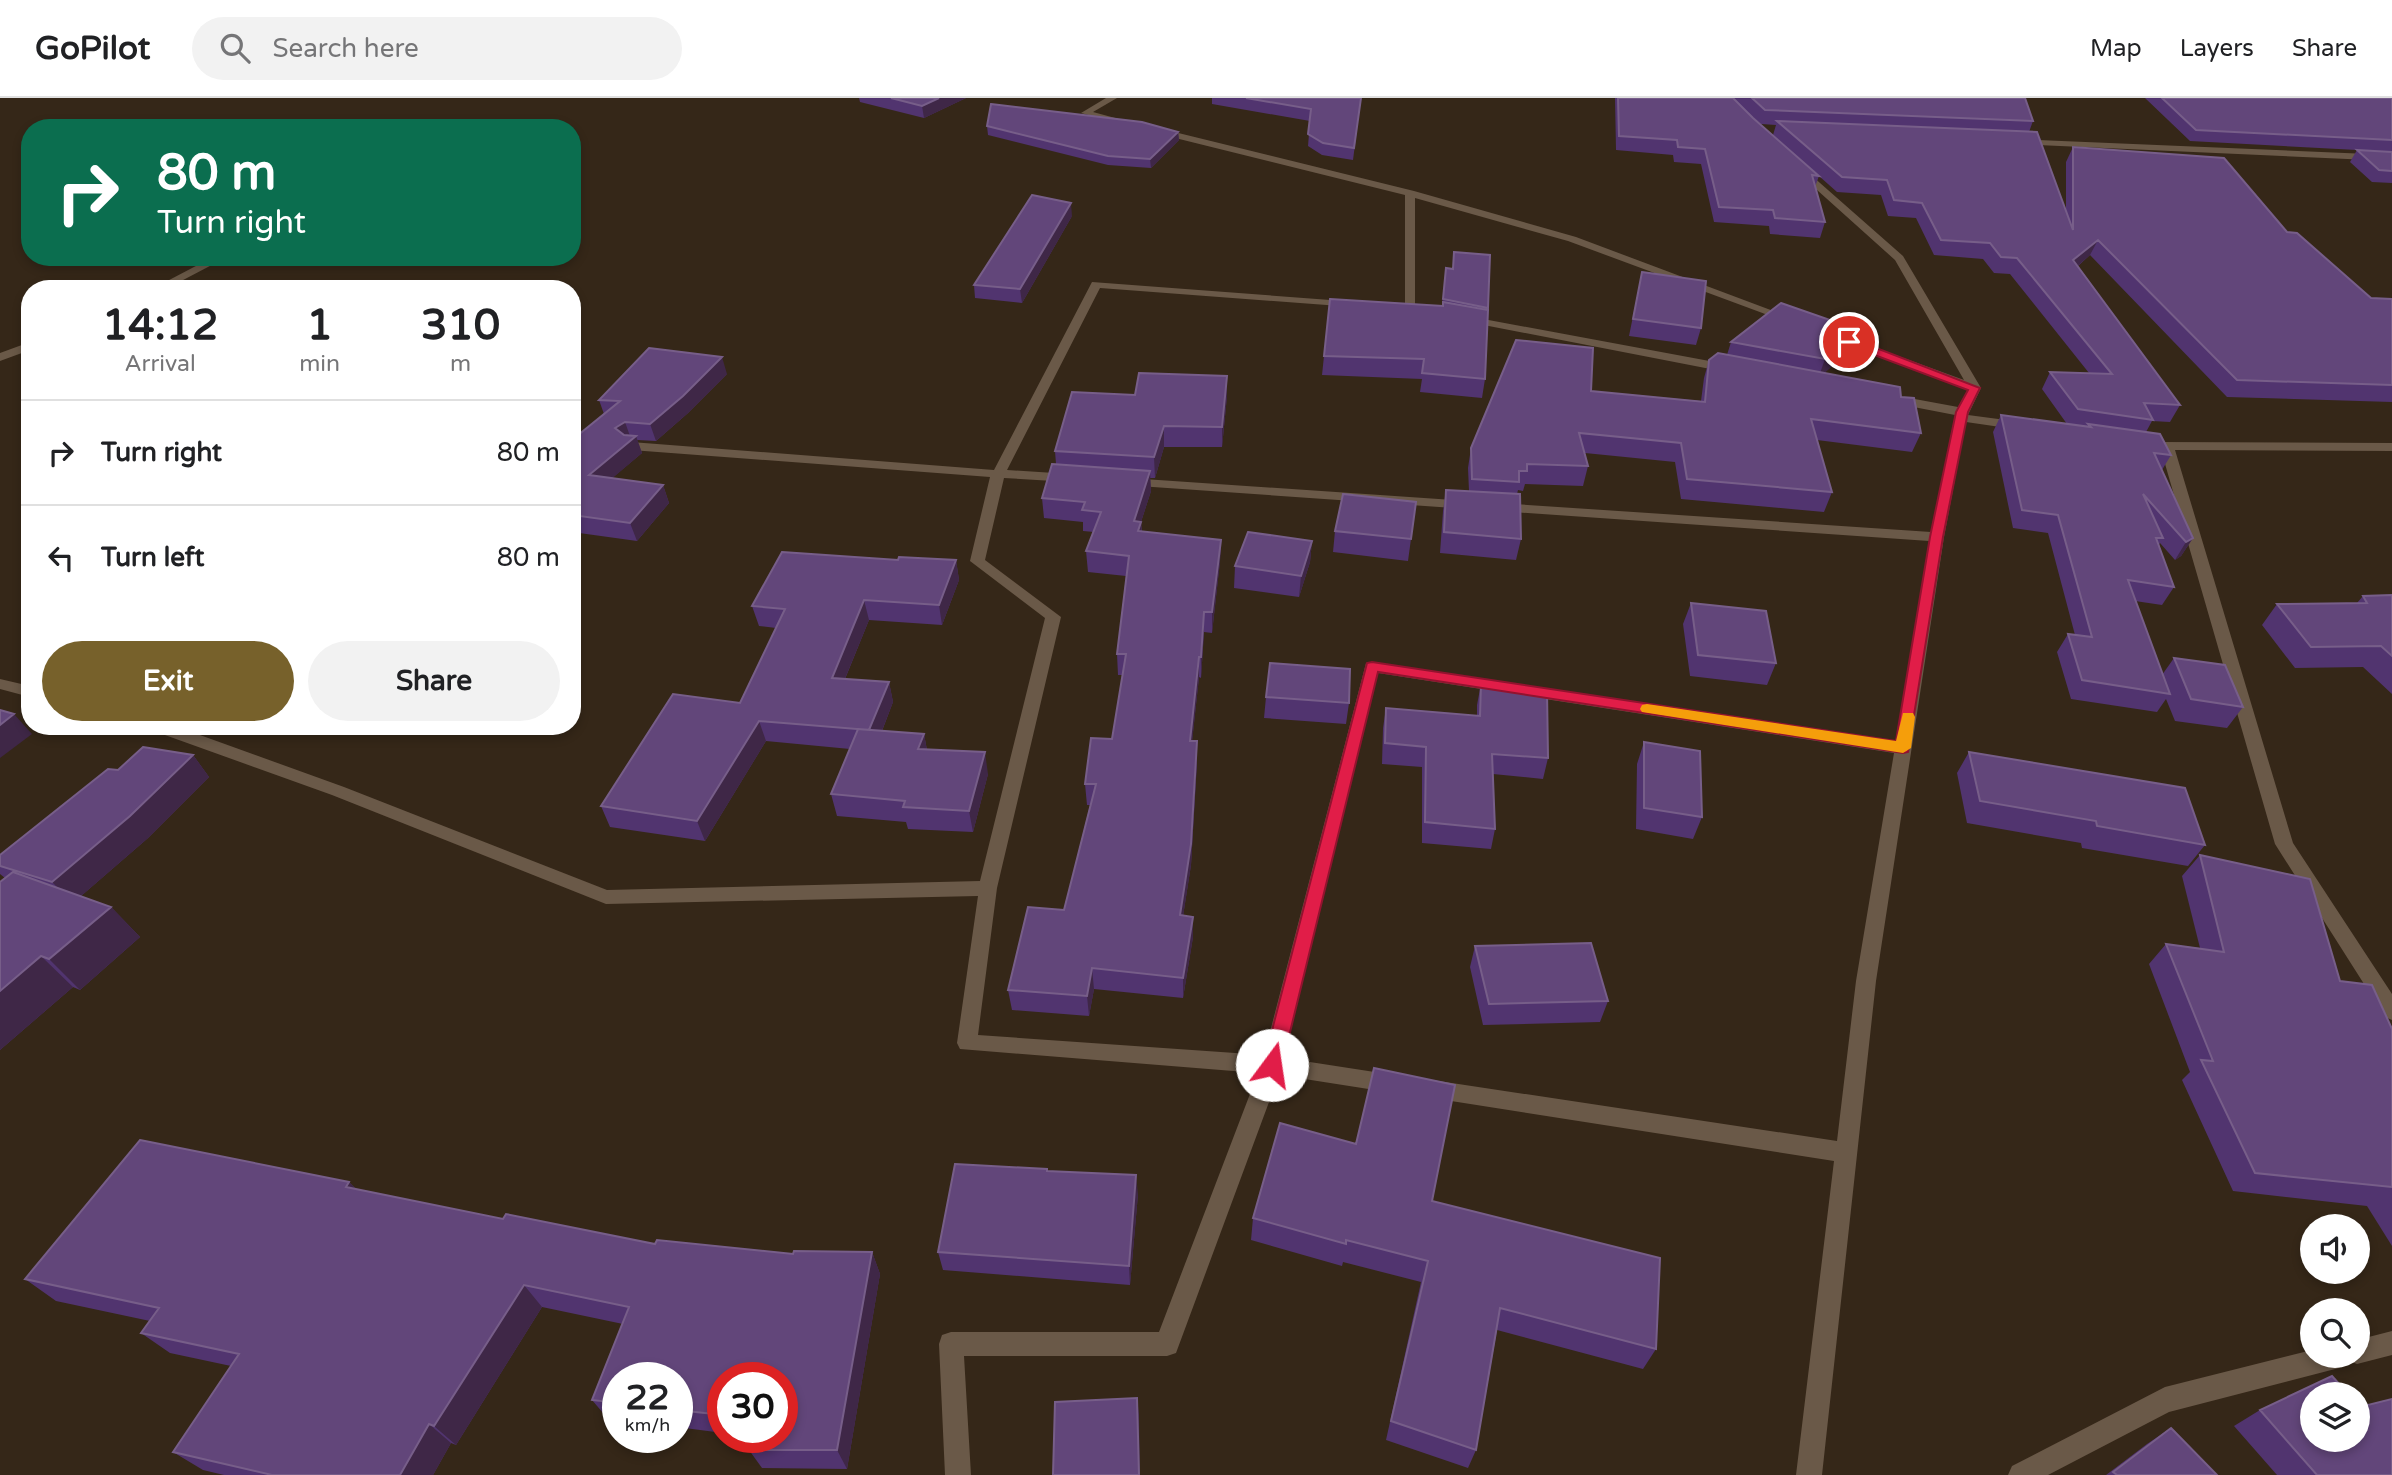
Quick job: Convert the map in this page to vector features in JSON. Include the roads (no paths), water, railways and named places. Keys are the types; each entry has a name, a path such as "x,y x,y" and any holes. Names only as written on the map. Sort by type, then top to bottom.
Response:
{"street":[{"path":"1114,98 1085,113 1410,193 1572,239 1806,326"},
{"path":"1998,141 2392,158"},
{"path":"1785,157 1899,258 1975,388"},
{"path":"1410,193 1402,308 1436,314"},
{"path":"175,280 204,266"},
{"path":"1368,306 1096,284 998,474 977,561 1053,617 988,888 967,1043 1272,1065 1847,1153"},
{"path":"1449,316 1746,372"},
{"path":"1819,331 1975,388"},
{"path":"0,357 21,349"},
{"path":"1809,1475 1866,981 1937,537 1962,415 1975,388"},
{"path":"1881,397 2031,428"},
{"path":"2140,443 2167,447 2392,447"},
{"path":"631,446 1081,479"},
{"path":"2167,447 2284,844 2392,1011"},
{"path":"1109,481 1937,537"},
{"path":"958,1475 951,1344 1167,1344 1272,1065 1372,667 1903,748"},
{"path":"0,684 21,690"},
{"path":"182,735 338,791 606,897 988,888"},
{"path":"2370,1349 2392,1343"},
{"path":"2021,1475 2165,1400 2300,1366"}]}
